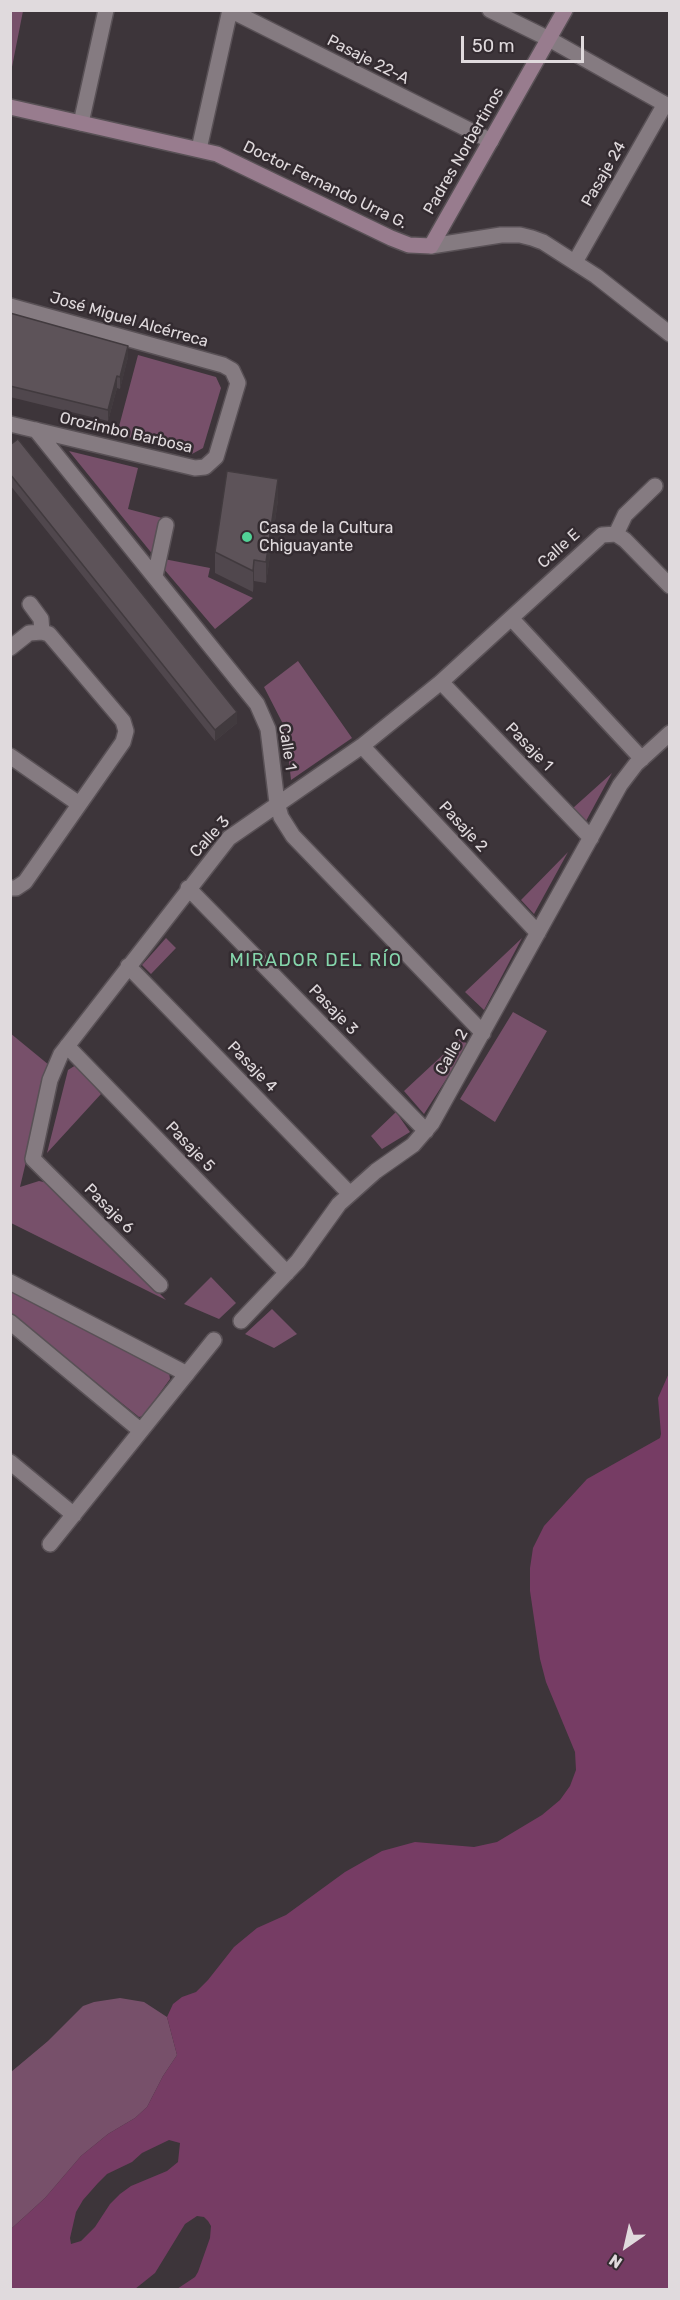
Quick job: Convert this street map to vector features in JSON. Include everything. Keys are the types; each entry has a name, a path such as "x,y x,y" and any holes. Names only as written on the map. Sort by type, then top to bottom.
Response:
{"street":[{"path":"81,123 106,10"},
{"path":"199,149 230,10"},
{"name":"Pasaje 22-A","path":"230,10 490,141"},
{"path":"490,10 549,39 667,106"},
{"name":"Padres Norbertinos","path":"431,246 565,10"},
{"name":"Pasaje 24","path":"575,262 667,106"},
{"name":"Doctor Fernando Urra G.","path":"10,107 199,149 233,161 391,238 410,245 431,246 501,235 520,235 543,242 623,296 669,334"},
{"name":"José Miguel Alcérreca","path":"10,306 223,365 235,374"},
{"name":"Orozimbo Barbosa","path":"10,424 195,468 205,467 214,461 218,453 237,387 235,374"},
{"name":"Calle 1","path":"36,430 257,704 268,729 277,804 286,826 302,846 483,1033"},
{"path":"654,486 625,515 616,534 625,540 669,586"},
{"path":"155,576 166,525"},
{"name":"Calle E","path":"511,618 602,536 616,534"},
{"path":"30,604 41,619 42,632"},
{"path":"511,618 642,759"},
{"name":"Calle 3","path":"33,1159 50,1080 56,1063 128,966 229,838 362,746 441,682 511,618"},
{"path":"10,648 29,633 42,632 54,639 125,726 126,731 123,742 25,882 16,888 10,888"},
{"name":"Pasaje 1","path":"441,682 591,838"},
{"name":"Calle 2","path":"241,1321 287,1273 329,1215 349,1193 406,1150 426,1131 441,1110 625,777 669,733"},
{"name":"Pasaje 2","path":"362,746 538,933"},
{"path":"10,756 79,804"},
{"name":"Pasaje 3","path":"188,888 426,1131"},
{"name":"Pasaje 4","path":"128,966 349,1193"},
{"name":"Pasaje 5","path":"67,1046 287,1273"},
{"name":"Pasaje 6","path":"33,1159 160,1285"},
{"path":"10,1282 188,1374"},
{"path":"10,1322 141,1431"},
{"path":"50,1544 214,1341"},
{"path":"10,1461 74,1515"}],"shaded area":[{"path":"10,11 23,11 11,72"},
{"path":"138,355 216,377 221,388 203,448 192,454 117,434"},
{"path":"69,451 138,468 128,509 162,518 154,556"},
{"path":"164,559 210,568 208,577 253,598 215,629 163,568"},
{"path":"298,661 352,738 291,780 282,722 264,687"},
{"path":"612,773 586,821 573,808"},
{"path":"568,852 534,914 521,900"},
{"path":"166,938 176,948 151,974 142,965"},
{"path":"522,938 484,1010 465,992"},
{"path":"513,1012 547,1031 495,1122 460,1099"},
{"path":"10,1033 49,1065 20,1187 39,1181 52,1184 166,1300 11,1223"},
{"path":"461,1038 468,1045 424,1114 404,1091"},
{"path":"76,1065 101,1094 47,1153 68,1070"},
{"path":"396,1112 410,1132 382,1149 371,1136"},
{"path":"211,1277 236,1303 219,1319 184,1304"},
{"path":"10,1288 169,1372 170,1379 143,1416 139,1417 11,1314"},
{"path":"272,1309 297,1334 274,1348 245,1334"},
{"path":"669,1373 669,2289 177,2289 195,2277 210,2238 211,2226 204,2217 197,2216 185,2224 155,2273 135,2289 11,2289 11,2229 45,2198 81,2156 147,2107 177,2055 167,2017 173,2004 182,1997 196,1992 234,1947 257,1928 286,1915 345,1872 382,1851 415,1842 474,1847 497,1842 542,1815 560,1800 570,1786 576,1770 575,1752 546,1682 540,1659 530,1591 533,1548 544,1526 587,1479 660,1438 658,1398","holes":["169,2140 180,2143 178,2162 167,2171 131,2186 120,2194 110,2204 95,2227 81,2241 71,2244 70,2238 76,2212 83,2200 107,2174"]},
{"path":"120,1998 144,2002 167,2017 177,2055 147,2107 81,2156 45,2198 11,2229 11,2072 48,2041 83,2006"}],"building":[{"path":"10,313 128,346 108,410 10,386"},
{"path":"18,439 237,712 215,730 10,474 10,445"},
{"name":"Casa de la Cultura Chiguayante","path":"227,471 278,479 266,562 254,560 253,571 215,552"}],"place":[{"name":"Casa de la Cultura Chiguayante","path":"247,537"}],"district":[{"name":"MIRADOR DEL RÍO","path":"316,961"}]}
